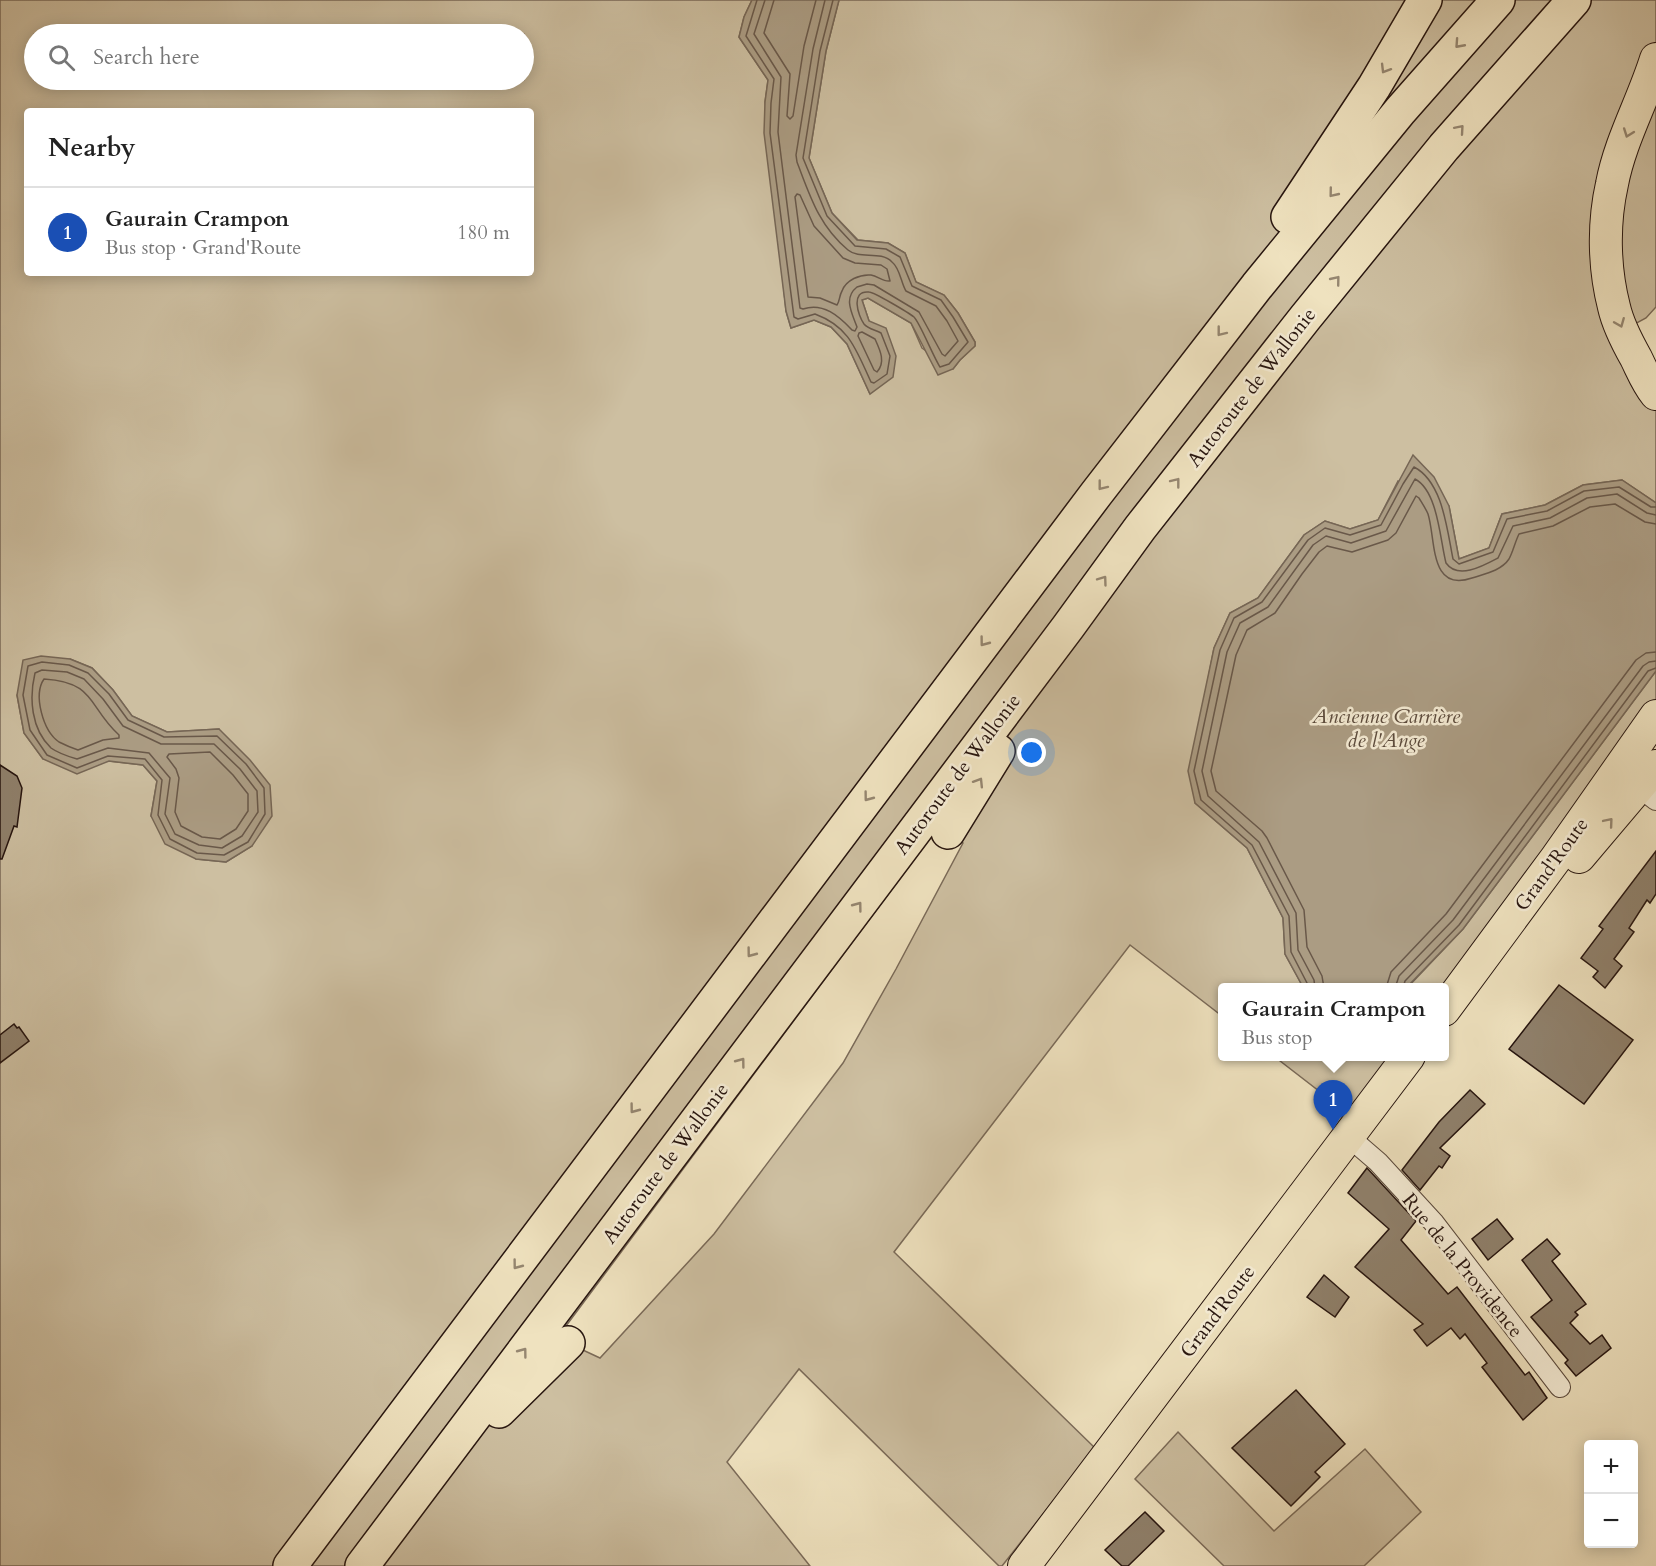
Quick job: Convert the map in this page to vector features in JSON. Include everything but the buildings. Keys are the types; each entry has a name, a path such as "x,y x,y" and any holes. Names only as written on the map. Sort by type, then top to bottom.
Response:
{"highway":[{"path":"1257,286 1270,244 1374,87 1425,0"},
{"path":"290,1566 1082,513 1257,286 1400,111 1498,0"},
{"name":"Autoroute de Wallonie","path":"362,1566 1140,528 1305,318 1444,147 1574,0"},
{"path":"948,832 1028,704 1068,627"},
{"path":"395,1522 495,1414 568,1343"}],"main road":[{"path":"1656,59 1627,135 1612,184 1605,232 1607,270 1614,308 1626,340 1656,394"},
{"name":"Grand'Route","path":"1449,1027 1522,927 1642,781 1656,716"},
{"name":"Grand'Route","path":"1449,1004 1642,781"},
{"name":"Grand'Route","path":"1045,1566 1355,1142 1406,1061"},
{"name":"Grand'Route","path":"1024,1566 1355,1142 1423,1061"}],"street":[{"name":"Rue de la Providence","path":"1355,1142 1378,1162 1434,1223 1560,1387"}],"shaded area":[{"path":"0,0 752,0 744,17 739,37 768,80 765,102 786,311 791,328 814,320 831,327 847,344 870,394 869,321 862,300 868,298 911,323 922,348 953,369 975,346 975,342 944,295 916,282 905,253 888,243 858,240 832,213 809,158 826,51 839,0 1656,0 1656,307 1646,318 1629,327 1637,352 1656,361 1656,503 1622,480 1583,485 1545,505 1502,514 1489,548 1459,559 1449,506 1398,481 1378,520 1350,529 1325,521 1304,535 1258,598 1230,613 1214,648 1204,700 1195,803 1247,848 1283,918 1285,954 1301,983 1218,983 1218,1013 1130,945 894,1252 1095,1448 1002,1566 999,1566 799,1369 727,1462 810,1566 0,1566","holes":["70,659 92,668 113,690 132,716 167,732 219,729 252,846 226,862 196,859 151,816 157,781 143,765 108,761 43,759 24,733 17,695","939,826 963,843 843,1063 714,1234 600,1358 557,1338"]},
{"path":"1656,671 1656,708 1448,983 1412,983 1463,929"},
{"path":"1280,1061 1392,1061 1350,1115"},
{"path":"1178,1432 1274,1531 1365,1449 1421,1512 1364,1566 1224,1566 1135,1479"}],"water":[{"path":"752,0 839,0 826,51 809,158 832,213 857,240 888,243 905,253 916,282 944,295 958,313 975,342 975,346 953,369 938,375 911,323 868,298 862,300 869,321 886,328 896,356 893,377 870,394 847,344 831,327 814,320 791,328 786,311 764,133 768,80 739,37 744,17"},
{"name":"Ancienne Carrière de l'Ange","path":"1413,455 1434,477 1449,506 1459,559 1489,548 1502,514 1545,505 1583,485 1622,480 1656,503 1656,671 1463,929 1411,983 1301,983 1285,954 1283,918 1247,848 1195,803 1188,771 1214,648 1230,613 1258,598 1304,535 1325,521 1350,529 1378,520"},
{"path":"41,656 70,659 92,668 113,690 132,716 167,732 219,729 250,760 270,785 272,816 252,846 226,862 196,859 165,844 151,816 157,781 143,765 109,761 77,774 43,759 24,733 17,695 23,660"}],"place":[{"name":"Gaurain Crampon","path":"1333,1130"}]}
